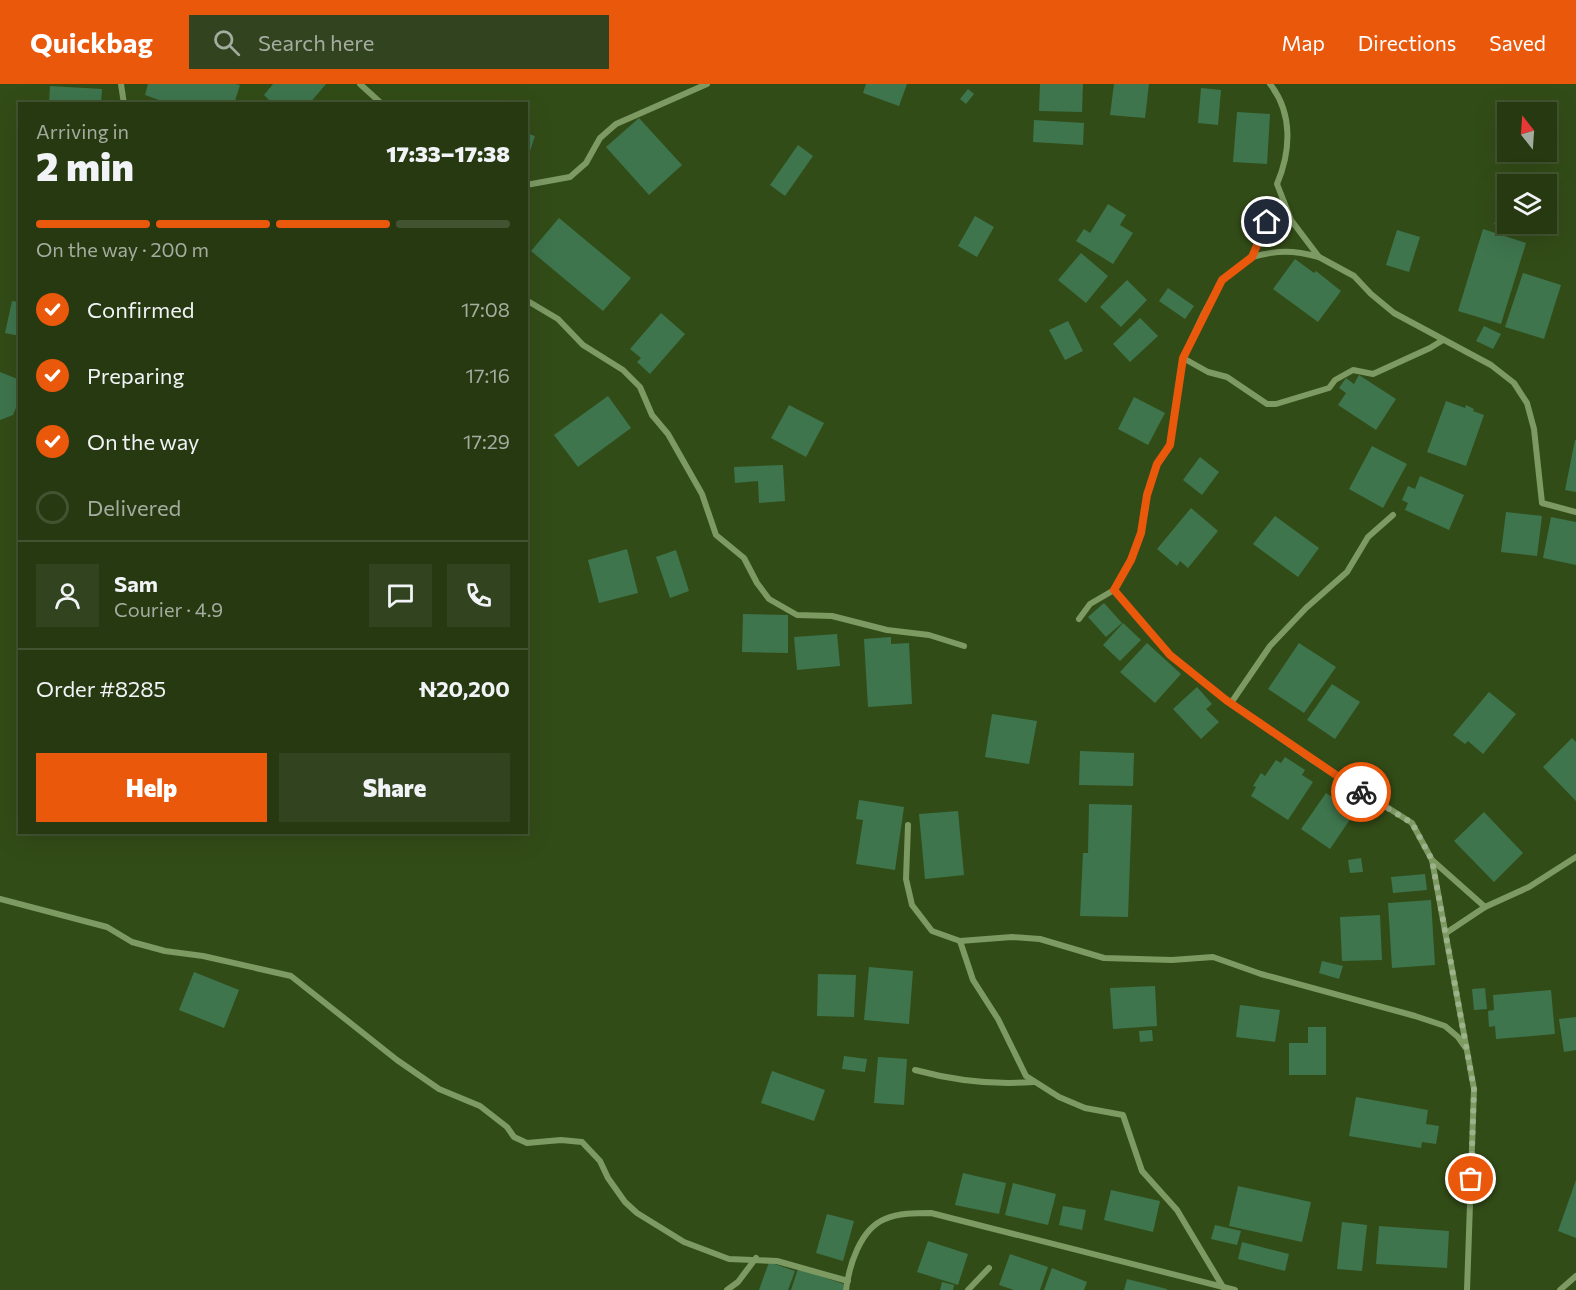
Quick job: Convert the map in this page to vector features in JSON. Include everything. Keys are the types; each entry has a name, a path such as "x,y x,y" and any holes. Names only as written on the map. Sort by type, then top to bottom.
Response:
{"street":[{"path":"121,84 124,102"},
{"path":"360,84 380,102"},
{"path":"695,91 701,84"},
{"path":"528,184 570,177 586,163 600,138 616,124 707,84"},
{"path":"1270,84 1279,96 1289,137 1285,166 1277,184 1291,220 1319,257"},
{"path":"1252,257 1267,222 1284,202"},
{"path":"1079,619 1090,604 1114,590 1131,560 1141,533 1147,495 1157,464 1170,445 1183,358 1222,280 1252,257 1275,251 1299,252 1319,257 1354,276 1394,313 1491,365 1514,383 1527,403 1534,429 1542,503 1576,512"},
{"path":"528,301 558,319 583,345 623,370 640,387 652,416 668,434 702,494 716,535 744,558 757,583 769,599 797,615 832,616 887,630 930,635 964,646"},
{"path":"1183,358 1208,372 1227,377 1267,404 1276,404 1329,388 1335,380 1353,370 1372,374 1443,340"},
{"path":"1231,703 1270,646 1306,608 1347,572 1368,537 1393,515"},
{"path":"1114,590 1170,655 1231,703 1322,766 1412,823 1432,860 1474,1089 1467,1290"},
{"path":"908,825 906,879 912,905 932,931 960,941 1012,937 1040,939 1104,958 1172,960 1214,957 1261,974 1445,1026 1458,1037 1466,1050"},
{"path":"1446,933 1485,907 1529,887 1576,857"},
{"path":"1432,860 1485,907"},
{"path":"0,899 107,927 132,942 165,951 220,959 291,976 397,1060 439,1089 480,1106 507,1127 514,1137 527,1143 561,1140 582,1142 600,1161 608,1178 625,1202 637,1213 684,1242 729,1258 777,1261 848,1281"},
{"path":"960,941 973,981 998,1019 1026,1077 1059,1097 1085,1108 1124,1115 1142,1171 1177,1210 1223,1287"},
{"path":"915,1070 937,1076 1015,1083 1034,1082"},
{"path":"846,1290 855,1257 870,1229 884,1219 908,1213 931,1213 1235,1290"},
{"path":"727,1290 738,1282 756,1258"},
{"path":"968,1290 989,1268"},
{"path":"1560,1290 1576,1276"}],"building":[{"path":"148,84 240,85 235,102 164,102 145,95"},
{"path":"273,84 326,84 311,102 271,102 264,95"},
{"path":"866,84 907,84 899,106 863,93"},
{"path":"1040,84 1083,84 1082,112 1039,111"},
{"path":"1114,84 1149,84 1145,118 1110,115"},
{"path":"50,86 102,89 101,102 49,102"},
{"path":"1201,88 1221,90 1218,125 1198,123"},
{"path":"968,89 974,94 966,104 960,99"},
{"path":"1237,112 1270,114 1267,164 1233,162"},
{"path":"639,118 682,165 649,195 606,147"},
{"path":"1034,120 1084,123 1083,145 1033,142"},
{"path":"528,134 535,136 528,157"},
{"path":"798,145 813,156 785,196 770,185"},
{"path":"1108,204 1126,215 1120,225 1133,233 1113,264 1076,241 1084,229 1090,233"},
{"path":"975,216 994,227 977,257 958,246"},
{"path":"559,218 631,278 603,311 531,251"},
{"path":"1483,229 1526,243 1501,324 1458,311"},
{"path":"1397,230 1420,237 1409,272 1386,265"},
{"path":"1081,253 1108,276 1086,303 1058,280"},
{"path":"1295,259 1314,273 1316,271 1341,291 1318,322 1273,289"},
{"path":"1523,273 1561,285 1544,339 1505,327"},
{"path":"1127,280 1147,300 1121,327 1100,307"},
{"path":"1168,288 1194,306 1185,319 1159,301"},
{"path":"12,301 18,302 18,336 5,333"},
{"path":"661,313 685,334 650,374 637,362 641,358 630,349"},
{"path":"1140,318 1158,336 1130,362 1113,344"},
{"path":"1068,321 1083,351 1065,360 1049,330"},
{"path":"1484,326 1501,334 1493,349 1476,341"},
{"path":"0,372 18,379 18,403 13,415 0,420"},
{"path":"1359,375 1396,399 1376,430 1338,405 1346,393 1339,388 1346,378 1354,384"},
{"path":"608,396 631,428 578,467 554,435"},
{"path":"1134,397 1165,413 1148,445 1118,429"},
{"path":"1446,401 1465,408 1466,405 1474,409 1473,411 1484,415 1466,466 1427,452"},
{"path":"789,405 824,423 806,457 771,438"},
{"path":"1576,440 1576,492 1565,490"},
{"path":"1372,446 1407,464 1383,508 1349,489"},
{"path":"1200,457 1219,472 1202,495 1183,480"},
{"path":"783,465 785,501 759,503 758,481 735,483 734,467"},
{"path":"1420,476 1464,495 1449,530 1405,510 1408,503 1402,500 1408,486 1415,489"},
{"path":"1191,508 1218,531 1188,568 1180,561 1177,566 1157,549"},
{"path":"1506,512 1542,516 1537,556 1501,552"},
{"path":"1275,516 1319,548 1298,577 1253,544"},
{"path":"1551,517 1576,522 1576,565 1543,558"},
{"path":"627,549 638,593 599,603 588,560"},
{"path":"676,550 689,591 670,598 656,557"},
{"path":"1104,603 1122,623 1106,637 1088,617"},
{"path":"743,614 788,615 788,653 742,652"},
{"path":"1123,623 1141,640 1120,661 1103,645"},
{"path":"837,634 840,666 797,670 794,637"},
{"path":"891,637 891,644 909,643 912,704 868,707 864,639"},
{"path":"1147,643 1181,674 1155,703 1120,672"},
{"path":"1299,643 1336,667 1304,713 1268,689"},
{"path":"1332,684 1360,702 1335,739 1307,720"},
{"path":"1197,687 1212,704 1206,709 1219,722 1201,739 1173,709"},
{"path":"1489,692 1516,714 1483,754 1468,741 1465,744 1453,735"},
{"path":"992,714 1037,721 1029,764 985,757"},
{"path":"1572,738 1576,742 1576,801 1543,767"},
{"path":"1080,751 1134,753 1133,786 1079,785"},
{"path":"1285,757 1305,770 1302,775 1313,782 1288,820 1251,796 1256,787 1253,786 1261,773 1265,776 1276,760 1281,763"},
{"path":"1326,793 1355,812 1330,849 1301,829"},
{"path":"859,800 904,807 895,870 856,864 863,820 856,819"},
{"path":"1089,804 1132,805 1128,917 1080,916 1083,853 1088,853"},
{"path":"958,811 964,875 925,879 919,814"},
{"path":"1484,812 1523,853 1494,882 1454,841"},
{"path":"1361,858 1363,872 1350,873 1348,860"},
{"path":"1425,874 1427,890 1393,893 1391,877"},
{"path":"1431,900 1435,965 1392,968 1388,903"},
{"path":"1380,915 1382,960 1342,961 1340,917"},
{"path":"1322,961 1343,966 1339,979 1319,973"},
{"path":"869,967 913,971 909,1024 864,1020"},
{"path":"194,972 239,990 224,1028 179,1010"},
{"path":"818,974 856,975 854,1017 817,1016"},
{"path":"1155,986 1157,1026 1113,1029 1110,988"},
{"path":"1485,988 1487,1009 1474,1010 1472,989"},
{"path":"1551,990 1555,1034 1496,1039 1495,1026 1489,1027 1488,1011 1494,1010 1493,995"},
{"path":"1240,1005 1280,1010 1275,1042 1236,1037"},
{"path":"1576,1017 1576,1050 1564,1052 1559,1019"},
{"path":"1308,1027 1326,1027 1326,1075 1289,1075 1289,1043 1308,1043"},
{"path":"1152,1030 1153,1041 1140,1042 1139,1031"},
{"path":"844,1056 867,1059 865,1072 842,1069"},
{"path":"878,1057 907,1059 904,1105 874,1103"},
{"path":"772,1071 825,1090 814,1121 761,1103"},
{"path":"1356,1097 1428,1110 1426,1124 1439,1126 1436,1144 1422,1142 1421,1148 1349,1136"},
{"path":"963,1173 1006,1183 999,1214 955,1205"},
{"path":"1576,1180 1576,1238 1558,1231"},
{"path":"1013,1183 1056,1194 1048,1225 1005,1215"},
{"path":"1238,1186 1311,1202 1302,1242 1229,1226"},
{"path":"1111,1190 1160,1201 1153,1232 1104,1220"},
{"path":"1063,1206 1086,1210 1082,1230 1059,1225"},
{"path":"827,1214 854,1221 843,1261 816,1253"},
{"path":"1342,1222 1367,1225 1362,1271 1337,1269"},
{"path":"1215,1225 1241,1231 1237,1245 1211,1239"},
{"path":"1379,1226 1449,1231 1447,1268 1376,1264"},
{"path":"928,1241 968,1254 958,1285 917,1272"},
{"path":"1242,1242 1289,1254 1285,1271 1238,1259"},
{"path":"1010,1254 1048,1267 1040,1290 1014,1290 999,1285"},
{"path":"769,1262 795,1271 788,1290 759,1290"},
{"path":"1052,1268 1087,1282 1084,1290 1044,1290"},
{"path":"798,1269 844,1284 843,1290 791,1290"},
{"path":"1127,1279 1167,1289 1167,1290 1124,1290"},
{"path":"942,1282 954,1285 953,1290 940,1290"}],"way so far":[{"path":"1361,792 1412,823 1432,860 1474,1089 1471,1179"}],"route":[{"path":"1267,222 1252,257 1222,280 1183,358 1170,445 1157,464 1147,495 1141,533 1131,560 1114,590 1170,655 1226,700 1361,792"}]}
